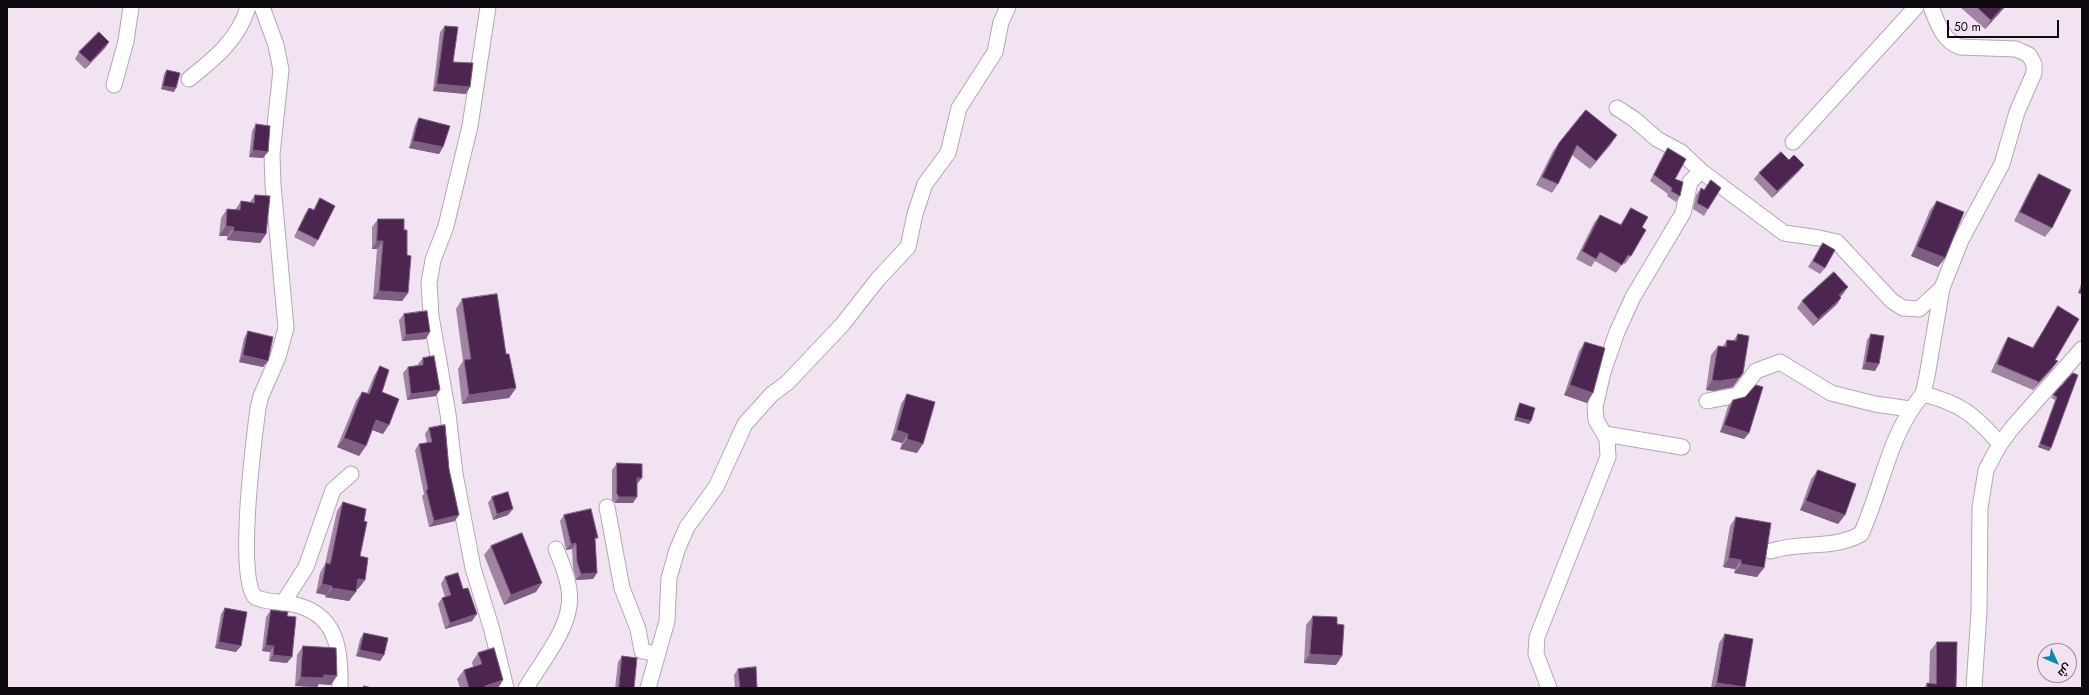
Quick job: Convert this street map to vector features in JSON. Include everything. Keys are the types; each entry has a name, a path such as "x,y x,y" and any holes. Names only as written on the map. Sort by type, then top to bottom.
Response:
{"street":[{"path":"114,85 126,41 131,7"},
{"path":"189,79 218,56 243,23 248,7"},
{"path":"262,7 276,45 281,70 272,154 273,185 286,328 278,357 261,396 258,408 246,544 246,564 249,586 252,594 260,600 299,606 315,613 334,632 340,660 340,688"},
{"path":"488,7 470,126 446,226 434,260 429,283 431,316 448,414 455,474 473,568 492,630 506,688"},
{"path":"648,688 667,621 666,601 669,578 677,550 687,528 716,487 745,424 772,394 787,383 842,325 878,279 908,247 915,214 925,184 948,153 959,108 995,52 1001,22 1008,7"},
{"path":"1793,142 1916,7"},
{"path":"1771,551 1785,546 1831,544 1849,541 1861,534 1910,409 1922,394 1927,376 1942,288 1961,240 2002,164 2017,112 2034,73 2034,64 2029,55 2016,49 1960,47 1952,44 1939,26 1931,7"},
{"path":"1617,108 1634,119 1657,139 1681,152 1700,171 1784,233 1837,242 1892,301 1903,308 1919,309 1942,288"},
{"path":"1549,688 1536,654 1537,636 1604,469 1609,452 1605,434 1596,420 1595,407 1603,372 1617,332 1633,297 1683,213 1690,182 1700,171"},
{"path":"1974,688 1982,489 1986,470 2000,444 2082,349"},
{"path":"1707,401 1738,395 1756,371 1780,362 1831,393 1875,404 1910,409"},
{"path":"1922,394 1948,401 1964,409 2000,444"},
{"path":"1605,434 1682,447"},
{"path":"283,603 306,567 333,490 351,474"},
{"path":"607,507 622,588 638,628 642,651 658,654"},
{"path":"526,688 562,629 569,606 565,573 556,549"}],"building":[{"path":"1977,7 2003,7 1991,20"},
{"path":"445,26 458,27 453,62 473,63 470,87 437,84"},
{"path":"99,32 109,42 90,62 79,52"},
{"path":"167,70 180,73 176,88 163,86"},
{"path":"1586,110 1617,135 1596,161 1577,145 1558,184 1542,177 1559,143"},
{"path":"419,118 450,126 443,147 413,141"},
{"path":"256,124 270,126 268,152 253,150"},
{"path":"1668,148 1686,159 1675,179 1683,182 1680,196 1671,191 1672,188 1654,175"},
{"path":"1781,152 1789,160 1794,155 1804,165 1777,191 1759,173"},
{"path":"2039,174 2071,190 2052,228 2020,212"},
{"path":"1711,180 1721,188 1708,209 1697,203 1701,188 1704,190"},
{"path":"255,195 270,196 266,234 233,231 234,227 226,226 227,209 240,210 241,201 254,203"},
{"path":"320,198 335,206 318,240 298,230 309,208 314,210"},
{"path":"1937,201 1964,212 1945,258 1917,247"},
{"path":"1631,208 1648,217 1642,227 1646,230 1631,256 1628,255 1622,265 1600,252 1596,259 1582,251 1600,215 1621,225"},
{"path":"378,219 404,219 404,230 407,230 407,255 411,256 408,293 379,291 383,241 377,241"},
{"path":"1823,243 1835,250 1825,268 1813,261"},
{"path":"1834,272 1848,287 1839,295 1841,298 1818,319 1802,301"},
{"path":"497,294 506,354 509,354 516,388 469,395 464,360 471,359 462,299"},
{"path":"2058,306 2079,319 2055,360 2058,361 2039,382 1997,364 2008,337 2033,348"},
{"path":"427,311 430,332 406,335 404,314"},
{"path":"248,331 273,337 268,361 243,355"},
{"path":"1738,334 1749,336 1743,373 1739,378 1719,381 1712,380 1718,346 1726,347 1727,340 1736,341"},
{"path":"1871,334 1884,336 1879,364 1866,362"},
{"path":"1585,342 1605,348 1593,393 1570,385"},
{"path":"434,356 440,390 411,394 408,367 423,365 423,358"},
{"path":"380,366 389,370 382,392 399,399 389,425 376,420 366,446 344,438 362,392 369,394"},
{"path":"2073,373 2078,375 2051,448 2040,444 2057,397 2053,395"},
{"path":"1756,385 1763,387 1749,433 1724,425 1733,400 1745,397"},
{"path":"907,394 935,402 923,444 907,439 908,434 897,430"},
{"path":"1520,403 1535,408 1531,421 1516,417"},
{"path":"445,425 449,469 459,515 434,521 426,490 428,489 419,444 432,442 429,428"},
{"path":"617,463 642,464 642,478 637,478 637,497 619,497 617,494"},
{"path":"1818,470 1856,484 1845,515 1806,501"},
{"path":"508,492 513,509 497,514 492,497"},
{"path":"343,502 366,509 364,521 367,522 360,556 368,558 365,580 358,579 356,592 332,588 332,586 322,584 326,563 330,564"},
{"path":"591,509 598,538 595,538 597,573 581,574 577,562 576,543 571,544 564,515"},
{"path":"1736,517 1771,523 1764,568 1741,564 1741,560 1729,558"},
{"path":"522,533 542,583 511,595 491,546"},
{"path":"458,573 463,589 468,588 477,614 450,623 442,598 451,595 445,577"},
{"path":"225,608 247,612 241,646 219,642"},
{"path":"271,610 288,612 287,616 296,617 292,657 273,655 274,646 266,645"},
{"path":"1313,616 1337,617 1337,624 1344,625 1342,656 1310,654"},
{"path":"364,633 388,638 384,655 360,650"},
{"path":"1725,634 1753,639 1745,687 1717,683"},
{"path":"1937,642 1957,642 1956,688 1927,688 1927,683 1936,684"},
{"path":"303,646 336,648 337,676 324,675 323,678 301,677"},
{"path":"494,648 503,680 485,686 485,688 469,688 464,670 482,664 478,653"},
{"path":"622,656 637,658 634,688 619,688"},
{"path":"756,667 757,688 740,688 738,669"}]}
